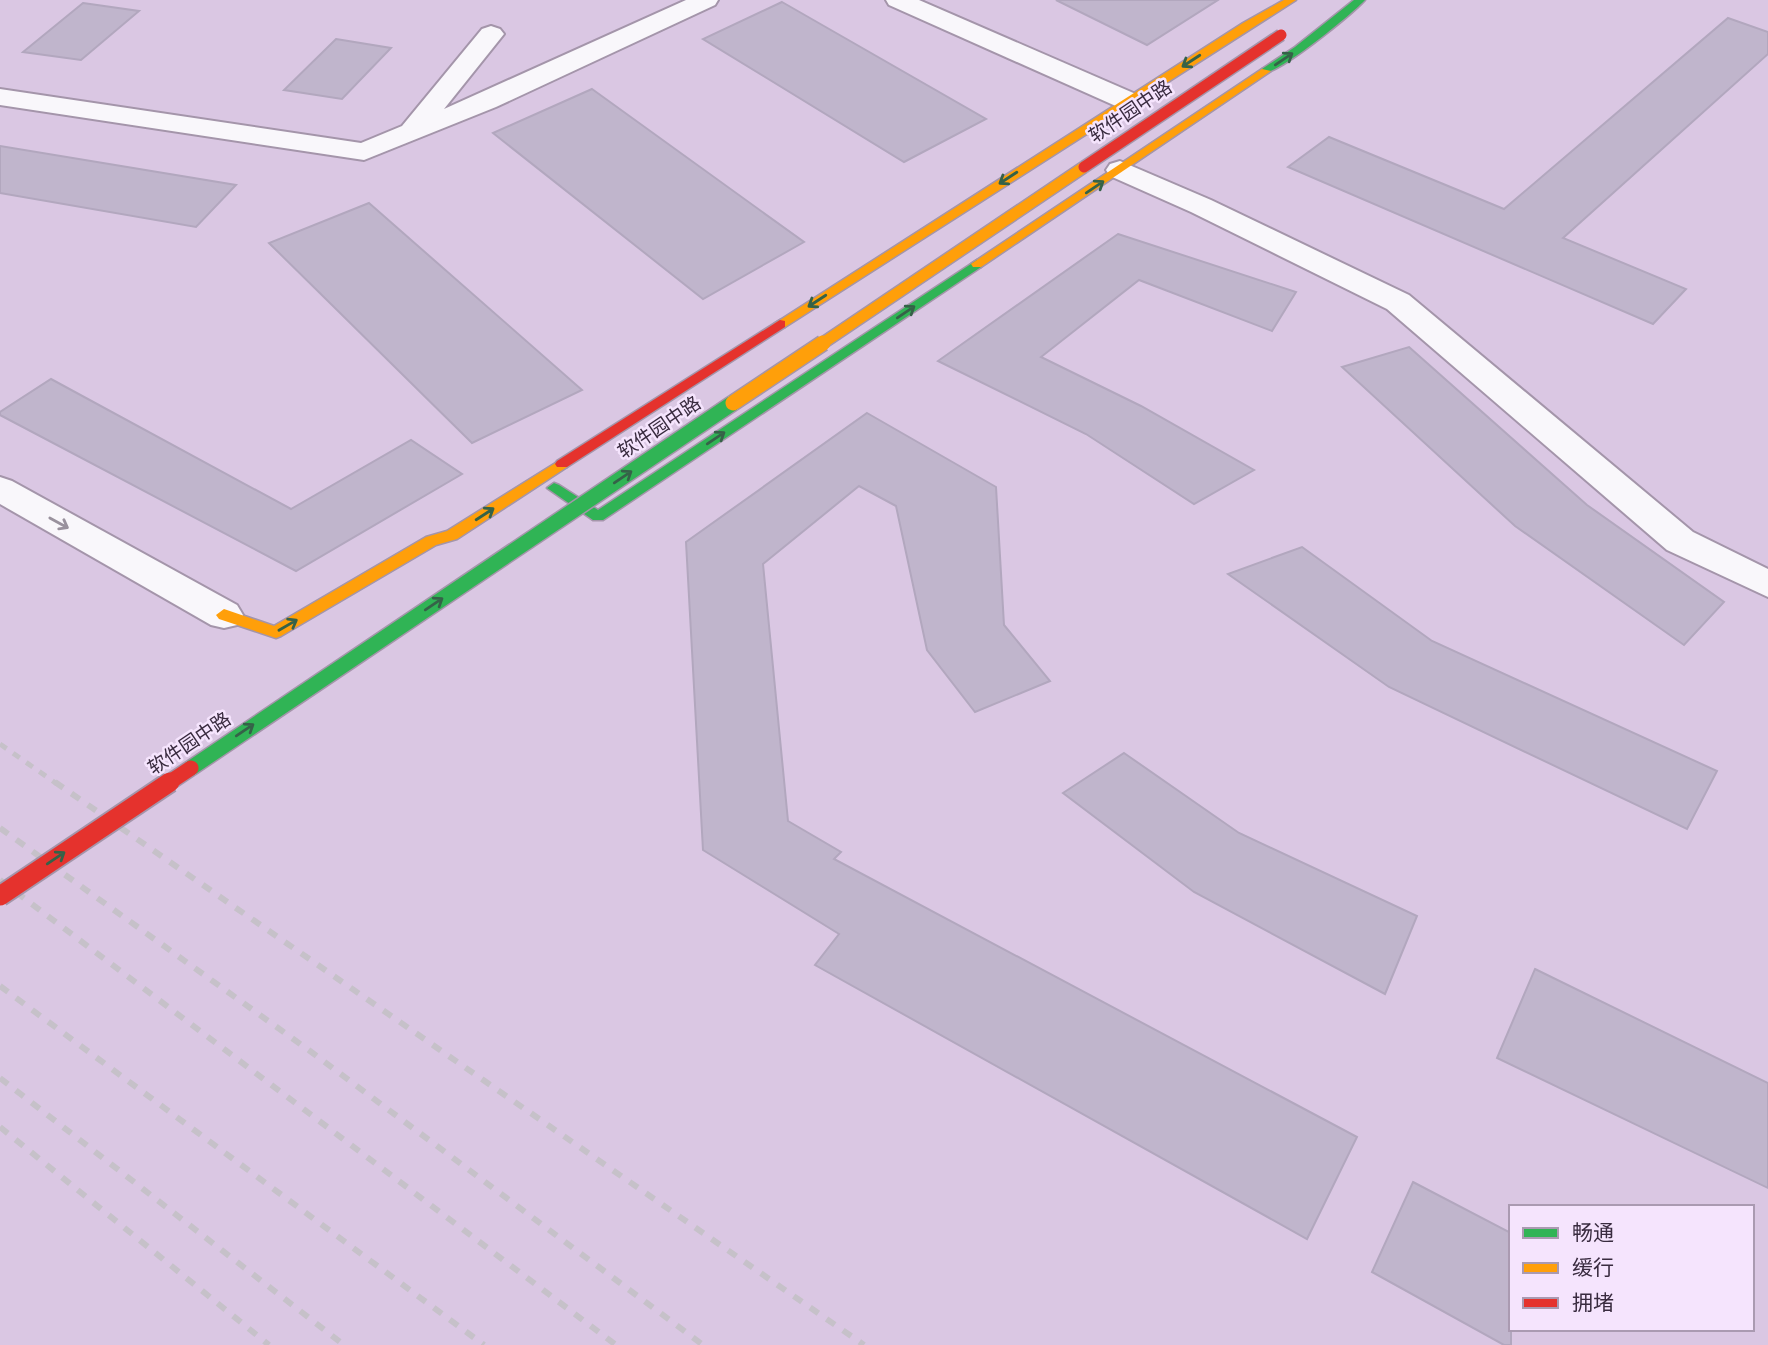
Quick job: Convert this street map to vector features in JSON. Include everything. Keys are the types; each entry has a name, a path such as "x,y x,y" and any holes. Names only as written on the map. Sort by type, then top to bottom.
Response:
{"street":[{"path":"0,97 365,152 499,95 706,0"},
{"path":"898,0 1128,101"},
{"name":"软件园中路","path":"547,509 1290,21 1346,0"},
{"path":"540,479 598,517 1299,49 1360,0"},
{"path":"0,489 224,615 276,632 431,541 452,535 1128,101 1290,21"},
{"name":"软件园中路","path":"0,896 1290,21"},
{"path":"411,132 491,33"},
{"path":"1120,170 1201,206 1398,302 1680,541 1768,584"},
{"path":"968,204 956,220 956,230 966,239 981,244 998,242 1025,233"}],"building":[{"path":"1056,0 1218,0 1147,45"},
{"path":"782,2 986,119 904,162 703,39"},
{"path":"83,3 139,11 81,60 23,52"},
{"path":"1728,18 1768,32 1768,54 1563,238 1686,289 1653,324 1288,167 1329,137 1504,209"},
{"path":"336,39 391,48 342,99 284,90"},
{"path":"592,89 804,242 703,299 493,133"},
{"path":"0,146 236,185 196,227 0,193"},
{"path":"369,203 582,390 472,443 269,243"},
{"path":"1118,234 1296,292 1272,331 1139,280 1041,357 1141,406 1254,470 1194,504 1086,434 938,361"},
{"path":"1409,347 1587,505 1724,602 1684,645 1515,526 1342,367"},
{"path":"51,379 291,509 411,440 462,474 296,571 0,415 0,412"},
{"path":"867,413 996,487 1004,625 1050,681 975,712 927,650 896,506 859,486 763,564 788,821 841,852 834,859 1357,1137 1307,1239 815,965 839,934 703,850 686,542"},
{"path":"1302,547 1432,641 1717,771 1687,829 1389,687 1228,574"},
{"path":"1124,753 1239,833 1417,916 1385,994 1194,892 1063,793"},
{"path":"1535,969 1768,1083 1768,1188 1497,1058"},
{"path":"1413,1182 1509,1232 1511,1345 1504,1345 1372,1272"}],"railway":[{"path":"0,744 57,784"},
{"path":"55,782 864,1345"},
{"path":"0,828 310,1051 703,1345"},
{"path":"0,880 616,1345"},
{"path":"0,986 484,1345"},
{"path":"0,1078 344,1345"},
{"path":"0,1127 269,1345"}],"traffic: fast":[{"path":"1266,71 1299,49 1360,0"},
{"path":"554,488 598,517 977,264"},
{"path":"191,768 733,403"}],"traffic: slow":[{"path":"780,324 1247,25 1291,0"},
{"path":"977,264 1266,71"},
{"path":"733,403 1084,167"},
{"path":"224,615 276,632 431,541 452,535 562,464"}],"traffic: jam":[{"path":"1084,167 1281,35"},
{"path":"562,464 780,324"},
{"path":"0,896 191,768"}]}
